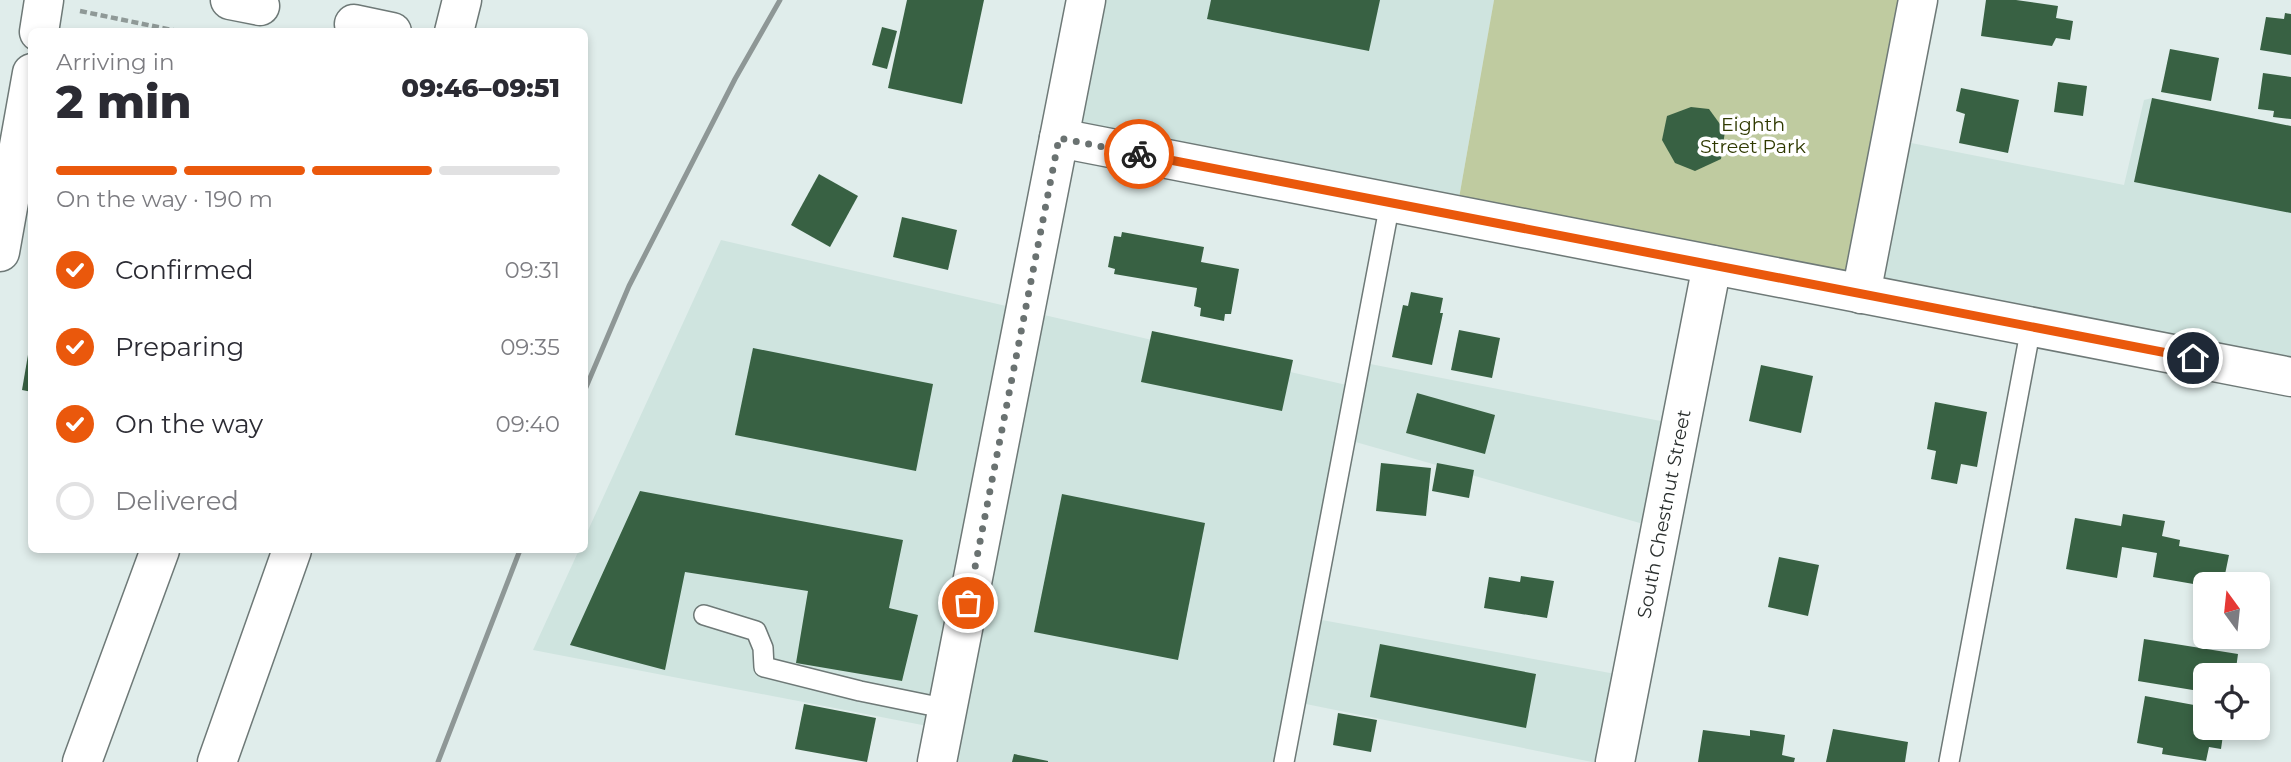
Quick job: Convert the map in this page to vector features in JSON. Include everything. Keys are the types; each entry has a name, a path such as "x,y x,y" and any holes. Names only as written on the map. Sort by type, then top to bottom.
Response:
{"street":[{"path":"455,28 462,0"},
{"path":"937,762 1086,0"},
{"path":"1861,294 1918,0"},
{"path":"356,19 381,28"},
{"path":"0,252 28,95"},
{"path":"1059,138 2291,377"},
{"name":"South Chestnut Street","path":"1615,762 1712,265"},
{"path":"82,762 159,553"},
{"path":"217,762 291,553"}],"lane":[{"path":"1284,762 1390,203"},
{"path":"1949,762 2031,327"},
{"path":"704,615 756,631 763,648 764,667 948,709"}],"path":[{"path":"42,12 154,28"}],"shaded area":[{"path":"1086,0 1494,0 1456,215 1059,138"},
{"path":"2152,98 2291,126 2291,377 1861,294 1891,139 2124,185 2144,100"},
{"path":"721,240 1355,387 1360,362 1681,425 1661,529 1345,439 1311,618 1632,677 1615,762 1592,762 1296,702 1284,762 937,762 943,729 533,650 578,553 588,553 588,530"}],"green space":[{"name":"Eighth Street Park","path":"1494,0 1918,0 1861,294 1456,215"}],"building":[{"path":"907,0 984,0 962,104 888,88"},
{"path":"1211,0 1380,0 1369,51 1207,19"},
{"path":"1986,0 2016,0 2058,6 2056,18 2073,21 2070,40 2056,38 2052,46 1981,36"},
{"path":"2285,13 2291,14 2291,55 2260,50 2266,17 2284,19"},
{"path":"882,27 897,31 887,69 872,65"},
{"path":"2170,49 2219,58 2211,101 2161,92"},
{"path":"2263,73 2291,77 2291,119 2273,117 2274,111 2258,109"},
{"path":"2058,82 2087,86 2083,116 2054,112"},
{"path":"1961,88 2019,100 2008,153 1959,143 1965,114 1956,111"},
{"path":"2152,98 2291,126 2291,213 2134,182"},
{"path":"1691,107 1709,109 1725,131 1721,159 1695,171 1675,163 1662,140 1667,116"},
{"path":"819,174 858,196 830,247 791,225"},
{"path":"902,217 957,230 948,270 893,257"},
{"path":"1122,232 1204,247 1201,262 1239,269 1231,314 1225,314 1224,321 1200,316 1201,308 1194,306 1197,288 1114,274 1115,269 1108,267 1114,236 1121,237"},
{"path":"1411,292 1443,298 1440,313 1443,313 1432,365 1392,357 1403,305 1408,306"},
{"path":"1459,330 1500,338 1492,378 1451,370"},
{"path":"1152,331 1293,360 1282,411 1141,382"},
{"path":"753,348 933,384 916,471 735,435"},
{"path":"28,355 28,391 22,390"},
{"path":"1761,365 1813,376 1801,433 1749,421"},
{"path":"1417,393 1495,415 1485,454 1406,433"},
{"path":"1935,402 1987,412 1977,467 1961,464 1957,484 1931,479 1936,451 1927,449"},
{"path":"1381,463 1431,468 1426,516 1376,511"},
{"path":"1437,463 1474,470 1469,498 1432,491"},
{"path":"640,491 903,540 889,608 918,615 902,681 796,663 808,591 685,572 665,670 570,645"},
{"path":"1062,494 1205,523 1178,660 1034,632"},
{"path":"2123,514 2165,521 2162,536 2180,540 2179,546 2229,555 2225,572 2193,572 2193,584 2153,577 2157,553 2122,547 2117,578 2066,569 2075,518 2121,526"},
{"path":"1779,557 1819,565 1808,616 1768,607"},
{"path":"1521,576 1554,581 1547,618 1484,608 1489,577 1520,582"},
{"path":"2144,639 2193,647 2193,649 2238,654 2237,663 2193,663 2193,690 2138,681"},
{"path":"1380,644 1536,674 1526,728 1370,697"},
{"path":"2145,696 2193,705 2193,740 2222,740 2221,749 2209,747 2206,761 2162,754 2163,748 2137,743"},
{"path":"804,704 876,718 867,762 795,749"},
{"path":"1338,713 1377,720 1371,752 1333,745"},
{"path":"1833,729 1908,742 1905,762 1826,762"},
{"path":"1703,730 1750,736 1750,730 1785,735 1782,755 1795,758 1794,762 1698,762"},
{"path":"1014,754 1048,761 1048,762 1012,762"}],"railway":[{"path":"588,383 629,286 735,79 780,0"},
{"path":"438,762 519,553"}],"way so far":[{"path":"968,603 1059,138 1139,154"}],"route":[{"path":"1139,154 2193,358"}]}
